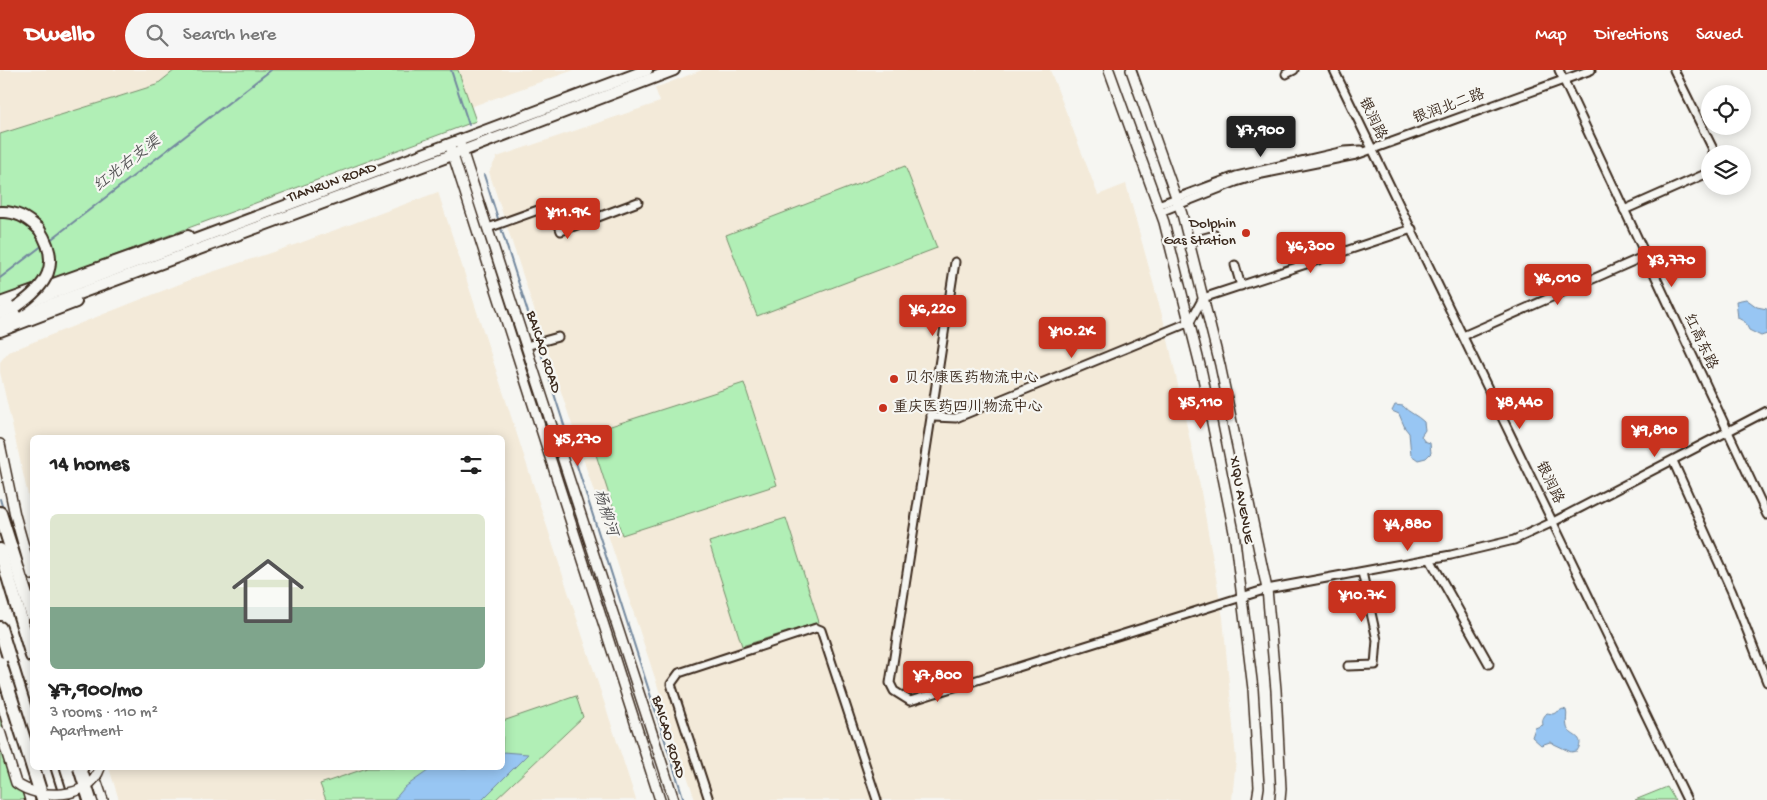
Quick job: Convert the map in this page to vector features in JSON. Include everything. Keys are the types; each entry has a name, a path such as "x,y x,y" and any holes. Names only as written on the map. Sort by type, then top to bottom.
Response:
{"highway":[{"path":"0,513 30,608"},
{"path":"0,550 30,649"},
{"path":"0,628 30,726"},
{"path":"0,664 30,761"},
{"path":"33,770 42,800"},
{"path":"44,770 53,800"},
{"path":"68,770 77,800"},
{"path":"81,770 90,800"}],"main road":[{"name":"TIANRUN ROAD","path":"0,313 233,236 452,155 457,145 647,70"},
{"name":"TIANRUN ROAD","path":"0,323 236,225 457,145 674,70"},
{"name":"XIQU AVENUE","path":"1109,70 1159,209 1202,373 1232,523 1242,596 1253,689 1259,788 1257,800"},
{"name":"XIQU AVENUE","path":"1131,70 1178,201 1204,298 1220,365 1266,590 1276,690 1280,800"},
{"name":"BAICAO ROAD","path":"457,145 496,225 674,800"},
{"name":"BAICAO ROAD","path":"452,155 660,800"},
{"path":"0,212 18,214 30,220 39,229 50,250 49,271 30,298 16,307"},
{"path":"0,303 196,233 236,225"},
{"path":"0,331 200,255 233,236"},
{"path":"0,444 15,515 30,568"},
{"path":"23,543 30,555"},
{"path":"0,698 30,800"},
{"path":"0,731 16,783 31,794 45,798 62,798 80,792 93,781 99,770"},
{"path":"93,770 103,800"}],"street":[{"path":"1286,74 1294,70"},
{"name":"银润路","path":"1334,70 1553,522 1653,739 1687,800"},
{"name":"红高东路","path":"1559,70 1727,433 1767,515"},
{"name":"银润北二路","path":"1159,209 1262,174 1356,155 1591,70"},
{"path":"1674,70 1711,145"},
{"path":"1624,210 1701,176"},
{"path":"496,225 552,204 561,231 638,202"},
{"path":"932,415 934,417 956,418 1190,322 1204,298 1412,229"},
{"path":"1189,242 1215,235"},
{"path":"1463,336 1645,256"},
{"path":"955,262 890,683 894,691 910,701 1242,596 1430,559 1514,540 1553,522 1767,411"},
{"path":"1235,265 1241,286"},
{"path":"534,344 558,337"},
{"path":"1672,461 1732,592 1767,682"},
{"path":"1430,559 1489,664"},
{"path":"1348,666 1375,665 1377,640 1362,572"},
{"path":"709,800 672,684 679,673 816,628 821,630 877,800"}],"shaded area":[{"path":"0,70 175,70 156,85 0,134"},
{"path":"458,70 574,70 470,107"},
{"path":"702,70 1050,70 1098,195 1126,184 1165,326 1200,486 1223,618 1236,759 1232,800 695,800 489,172 497,157 660,102 655,88"},
{"path":"438,192 636,800 119,800 110,770 505,770 505,435 30,435 30,504 0,372 0,362 8,352 200,276 300,243"}],"green space":[{"path":"175,70 458,70 476,121 0,298 0,134 156,85"},
{"path":"905,166 937,248 757,316 726,235"},
{"path":"744,383 777,485 622,535 589,433"},
{"path":"786,518 819,622 742,646 709,542"},
{"path":"576,696 583,717 495,800 326,800 320,784 361,770 505,770 505,720"},
{"path":"0,711 27,800 0,800"},
{"path":"1667,787 1675,800 1635,800"}],"water":[{"path":"1746,299 1757,307 1767,309 1767,334 1761,336 1749,330 1745,322 1738,318 1736,301"},
{"path":"1395,405 1403,406 1424,422 1425,430 1421,436 1424,441 1430,443 1431,453 1426,458 1418,460 1411,455 1409,433 1399,414 1392,411"},
{"path":"1563,709 1567,712 1566,725 1568,730 1580,742 1577,751 1571,752 1550,742 1541,745 1532,737 1535,728 1543,725 1543,719 1547,713 1553,714"},
{"path":"505,752 528,754 482,800 394,800 405,787 429,770 505,770"}],"waterway":[{"name":"红光右支渠","path":"49,241 271,70"},
{"name":"杨柳河","path":"451,70 469,125"},
{"name":"杨柳河","path":"484,175 684,800"},
{"name":"红光右支渠","path":"0,278 43,245"},
{"path":"0,499 3,509"}],"place":[{"name":"Dolphin Gas Station","path":"1246,233"},
{"name":"贝尔康医药物流中心","path":"894,379"},
{"name":"重庆医药四川物流中心","path":"883,408"}]}
